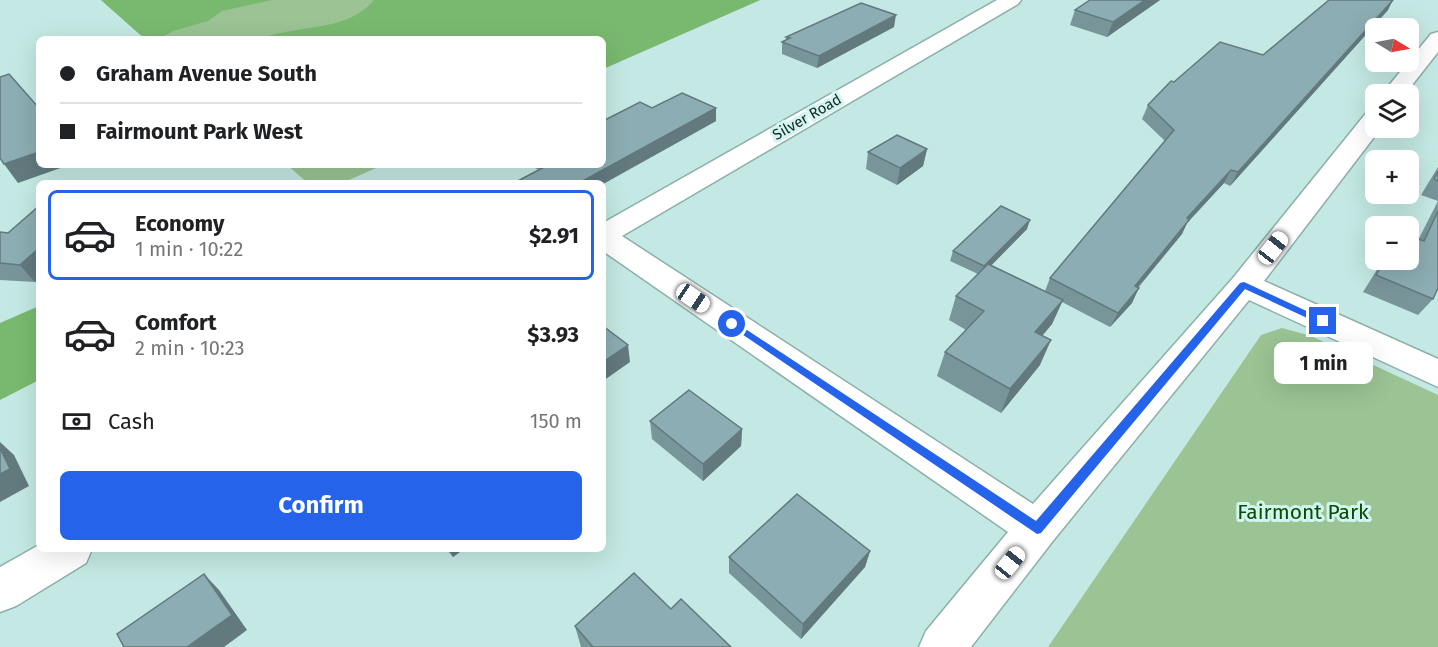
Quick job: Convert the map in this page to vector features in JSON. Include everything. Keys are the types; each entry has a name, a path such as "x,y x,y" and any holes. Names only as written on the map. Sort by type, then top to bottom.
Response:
{"street":[{"name":"Silver Road","path":"606,234 1011,0"},
{"path":"1401,84 1438,38"},
{"path":"942,647 1037,529 1244,285 1365,131"},
{"path":"606,238 1037,529"},
{"path":"1244,285 1438,374"},
{"path":"0,591 66,552"}],"green space":[{"path":"101,0 760,0 606,68 606,36 142,36"},
{"path":"101,0 272,0 222,11 208,21 173,31 164,36 142,36"},
{"path":"374,0 760,0 606,68 606,36 268,36 336,23 363,11"},
{"path":"290,168 376,168 349,180 304,180"},
{"path":"36,307 36,382 0,400 0,323"},
{"name":"Fairmont Park","path":"1282,328 1311,336 1438,395 1438,647 1048,647 1261,335"}],"building":[{"path":"1090,0 1145,0 1113,22 1075,10"},
{"path":"1329,0 1393,0 1377,18 1365,18 1365,31 1238,172 1231,170 1187,218 1189,220 1135,286 1139,288 1118,313 1050,278 1174,130 1148,105 1171,81 1174,82 1220,42 1263,55"},
{"path":"861,3 896,15 819,56 782,42 790,38 786,37"},
{"path":"9,74 36,105 36,153 4,164 0,158 0,77"},
{"path":"682,93 716,108 584,180 520,180 542,168 606,168 606,119 640,102 652,108"},
{"path":"897,135 927,149 900,168 868,152"},
{"path":"1001,206 1030,220 984,266 953,251"},
{"path":"36,209 36,251 20,265 0,263 0,232 8,233"},
{"path":"1438,211 1438,288 1433,299 1376,275 1379,270 1419,270 1419,239 1424,241"},
{"path":"988,264 1063,300 1035,332 1051,340 1010,389 945,352 984,311 956,296"},
{"path":"606,328 628,345 606,360"},
{"path":"689,390 742,429 703,464 650,421"},
{"path":"0,448 10,469 0,474"},
{"path":"797,494 870,551 803,624 729,557"},
{"path":"634,573 671,609 681,599 731,647 593,647 575,626"},
{"path":"204,574 232,615 187,647 124,647 117,634"}],"route":[{"path":"732,324 1037,529 1244,285 1323,321"}]}
